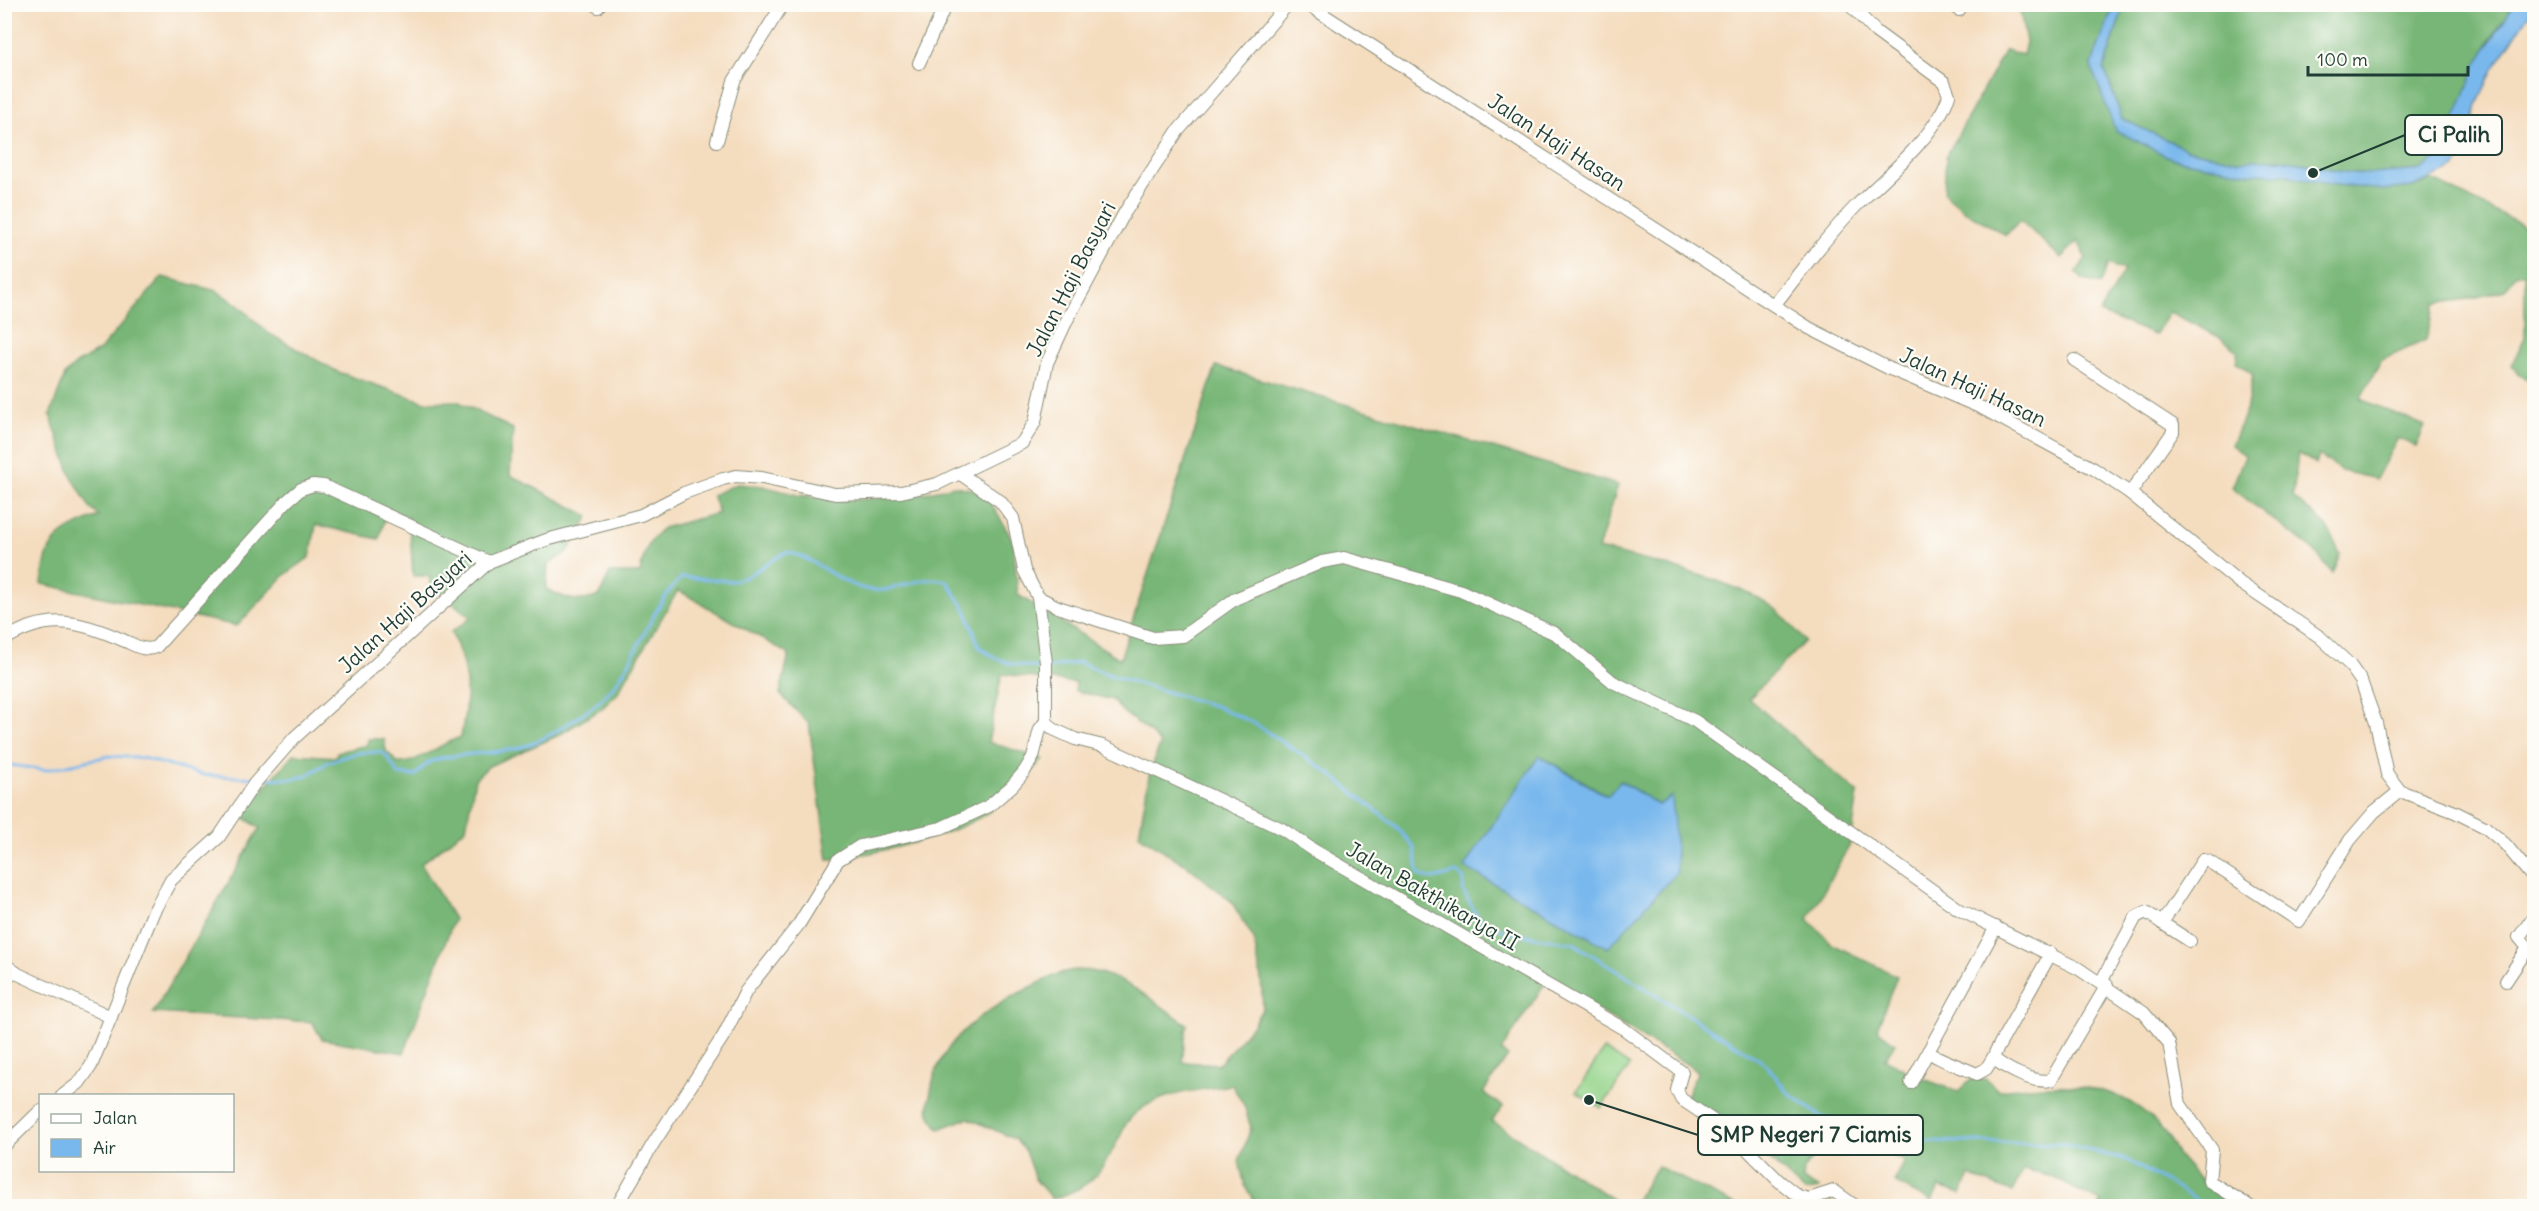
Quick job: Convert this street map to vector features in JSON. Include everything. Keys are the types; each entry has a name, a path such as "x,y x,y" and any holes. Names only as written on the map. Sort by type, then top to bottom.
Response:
{"street":[{"path":"717,141 734,81 783,4"},
{"path":"919,63 946,4"},
{"name":"Jalan Haji Basyari","path":"63,1094 79,1083 87,1072 162,894 177,874 219,837 258,779 294,738 489,562 546,540 641,515 684,493 723,478 748,477 835,494 862,495 924,488 1027,438 1035,422 1047,363 1067,320 1125,212 1177,132 1288,4"},
{"name":"Jalan Haji Hasan","path":"1307,4 1843,347 1982,408 2094,469 2130,493 2240,583 2320,637 2349,664 2361,681 2376,723 2387,774 2400,791"},
{"path":"1775,304 1855,207 1920,141 1933,125 1949,95 1944,82 1876,32 1849,4"},
{"path":"2074,360 2173,425 2173,432 2130,493"},
{"path":"621,1199 724,1035 757,974 799,924 838,860 860,846 941,828 989,806 1012,786 1033,757 1041,729 1046,721 1046,668 1038,597 1024,570 1012,518 1000,501 959,473"},
{"path":"4,640 29,626 49,621 96,629 145,649 156,647 287,501 301,489 312,485 340,493 489,562"},
{"path":"1038,597 1058,607 1160,639 1184,636 1235,599 1283,577 1336,559 1358,560 1461,591 1556,634 1613,682 1695,721 1960,910 2051,953 2104,984 2144,1013 2169,1043 2180,1104 2212,1150 2210,1181 2249,1206"},
{"name":"Jalan Bakthikarya II","path":"1046,721 1053,729 1076,739 1103,746 1282,829 1315,851 1624,1029 1682,1071 1677,1090 1681,1099 1730,1132 1795,1194 1814,1202 1834,1191 1855,1206"},
{"path":"2162,923 2203,860 2299,921 2350,840 2374,812 2400,791 2407,796 2455,812 2486,827 2505,844 2535,879"},
{"path":"1993,1058 2002,1066 2039,1081 2051,1080 2104,984 2136,917 2145,912 2190,941"},
{"path":"2506,981 2528,948 2518,937 2535,916"},
{"path":"1911,1083 1996,927"},
{"path":"1928,1052 1936,1058 1950,1061 1977,1074 1986,1069 2051,953"},
{"path":"4,964 18,974 111,1017"},
{"path":"4,1146 39,1112"}],"green space":[{"path":"2019,5 2114,5 2091,66 2116,130 2173,159 2250,173 2283,174 2328,184 2412,187 2432,180 2534,231 2534,386 2511,366 2525,337 2525,274 2516,274 2505,290 2435,304 2426,340 2382,360 2360,399 2425,426 2416,447 2398,438 2376,479 2342,471 2319,455 2316,464 2298,453 2293,497 2327,526 2340,554 2332,573 2314,551 2232,488 2245,455 2231,445 2246,411 2253,375 2236,362 2238,351 2221,338 2170,312 2155,335 2100,313 2124,270 2108,264 2101,284 2084,280 2076,273 2086,258 2078,241 2061,258 2020,220 2006,235 1966,212 1944,193 1946,157 2005,50 2023,55 2026,42"},
{"path":"2124,5 2514,5 2490,40 2440,156 2421,170 2373,174 2350,173 2281,159 2239,161 2186,149 2122,119 2104,68"},
{"path":"162,277 217,291 239,306 268,333 338,372 425,402 457,401 513,429 510,475 589,516 568,551 548,565 546,589 578,600 599,596 610,573 640,573 647,548 663,528 719,513 712,495 737,484 763,486 797,495 850,500 913,496 954,486 972,489 993,506 1013,541 1018,595 1120,659 1216,366 1618,485 1598,549 1689,572 1736,588 1773,607 1805,641 1749,699 1858,793 1851,842 1808,919 1832,944 1897,976 1877,1029 1895,1043 1885,1059 1916,1076 1958,1092 1973,1078 1986,1079 1998,1090 2066,1086 2109,1093 2129,1101 2147,1114 2164,1132 2179,1156 2193,1172 2231,1206 2099,1206 2101,1202 2050,1176 2023,1170 2012,1192 1970,1176 1961,1194 1939,1187 1932,1202 1894,1182 1905,1161 1872,1150 1853,1148 1819,1150 1804,1170 1803,1180 1819,1189 1805,1192 1742,1134 1686,1096 1698,1071 1547,980 1501,1051 1508,1056 1483,1093 1503,1106 1492,1121 1623,1206 1257,1206 1245,1186 1239,1161 1251,1128 1244,1105 1232,1085 1177,1094 1163,1098 1138,1111 1127,1122 1100,1171 1076,1190 1052,1199 1035,1179 1025,1151 1015,1139 968,1118 939,1129 928,1111 936,1072 954,1041 967,1027 1015,995 1054,976 1072,970 1093,971 1108,975 1136,989 1187,1024 1182,1062 1219,1064 1252,1026 1263,1008 1254,939 1231,901 1189,867 1139,835 1149,776 1160,744 1113,700 1075,691 1076,683 1002,674 988,742 1043,759 1031,772 994,808 959,828 891,849 828,860 809,724 780,694 789,654 678,590 617,694 600,710 557,736 489,766 475,779 466,828 421,864 454,919 404,1053 322,1039 312,1022 153,1013 260,828 240,815 294,754 336,757 337,752 367,745 368,739 384,739 386,751 398,763 421,757 461,737 466,695 465,671 451,632 471,618 430,584 429,576 413,576 409,518 388,508 379,539 316,525 310,557 285,575 237,626 42,584 47,557 57,539 73,527 99,516 90,508 71,475 50,415 65,375 76,364 100,350","holes":["1540,756 1608,796 1621,781 1658,805 1672,797 1608,947"]},
{"path":"1604,1049 1630,1066 1601,1108 1576,1092"},
{"path":"1657,1166 1737,1206 1632,1206"}],"water":[{"path":"2114,5 2124,5 2104,68 2122,119 2186,149 2239,161 2281,159 2350,173 2373,174 2421,170 2440,156 2477,63 2514,5 2534,5 2534,8 2493,69 2477,105 2466,150 2456,168 2412,187 2382,190 2328,184 2283,174 2250,173 2173,159 2115,130 2091,66"},
{"path":"1539,756 1607,796 1621,781 1658,805 1672,796 1677,872 1608,948 1464,867"}],"waterway":[{"path":"265,778 293,779 306,776 328,762 357,753 380,752 386,755 398,774 415,776 428,763 442,758 504,751 534,743 587,711 603,698 628,665 668,592 682,577 732,581 746,577 786,552 806,559 844,581 865,589 886,590 924,580 947,581 967,612 979,647 1011,664 1043,668"},
{"path":"1049,668 1079,662 1109,675 1215,706 1252,722 1325,770 1398,828 1414,848 1419,875 1433,879 1457,873 1464,879 1463,891 1479,919 1510,933 1573,943 1766,1064 1787,1092 1823,1118 1923,1141 2065,1144 2127,1160 2207,1206"},
{"path":"4,764 45,770 109,756 143,758 203,775 255,778"}],"place":[{"name":"Ci Palih","path":"2313,173"},
{"name":"SMP Negeri 7 Ciamis","path":"1589,1100"}]}
